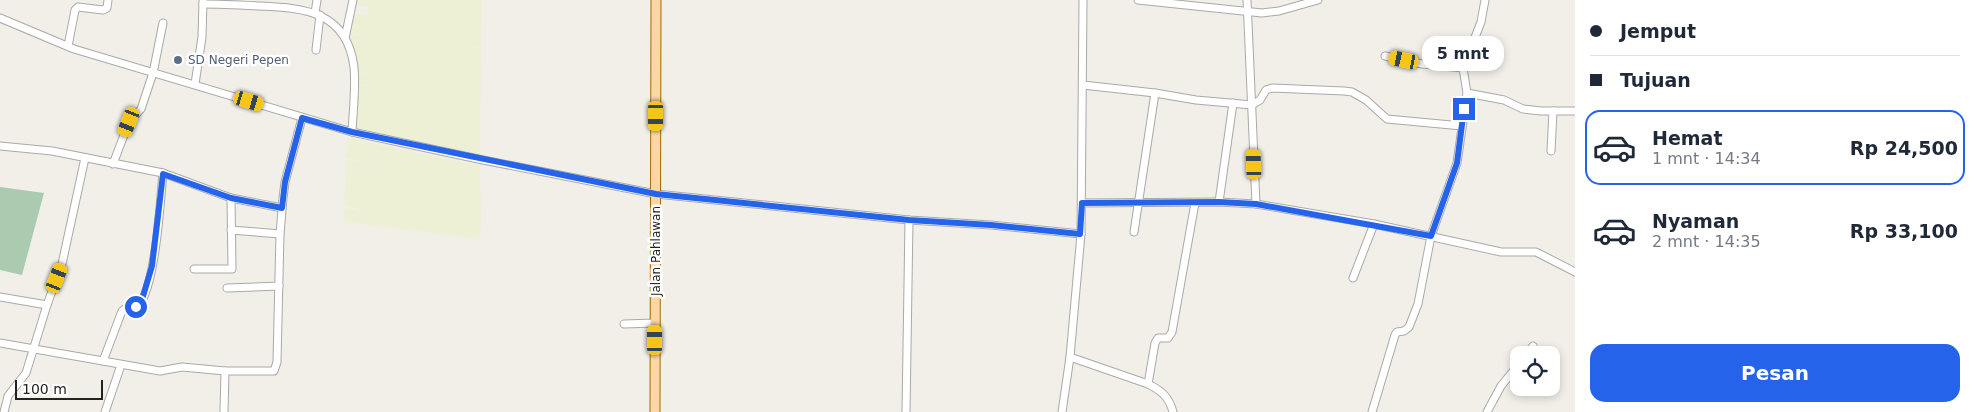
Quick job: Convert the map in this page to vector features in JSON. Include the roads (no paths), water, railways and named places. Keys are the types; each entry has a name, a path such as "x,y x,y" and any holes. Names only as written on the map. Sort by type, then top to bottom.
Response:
{"main road":[{"name":"Jalan Pahlawan","path":"655,412 656,0"}],"street":[{"path":"68,46 75,10 78,7 103,10 107,8 108,0"},
{"path":"316,50 317,0"},
{"path":"345,38 353,0"},
{"path":"1062,412 1070,357 1082,203 1083,0"},
{"path":"1138,0 1203,3 1249,12 1270,13 1318,0"},
{"path":"1247,0 1256,204"},
{"path":"1372,412 1395,335 1397,332 1404,331 1410,327 1418,304 1431,236 1457,163 1467,93 1463,68 1481,22 1485,0"},
{"path":"195,84 202,37 203,2 293,7 318,14 338,28 345,38 354,66 355,84 352,132"},
{"path":"0,18 68,46 352,132 656,194 909,220 991,225 1080,234"},
{"path":"113,164 129,122 141,109 153,73 163,23"},
{"path":"1385,56 1422,64 1463,68"},
{"path":"1082,86 1252,105 1260,100 1266,90 1272,88 1344,90 1366,100 1388,119 1462,126"},
{"path":"1134,232 1155,93"},
{"path":"1467,93 1504,100 1523,109 1575,111"},
{"path":"1219,202 1233,103"},
{"path":"1551,151 1554,111"},
{"path":"0,343 160,371 182,367 225,371 271,372 276,369 282,208 285,182 302,118"},
{"path":"0,146 52,152 163,174 231,198 282,208"},
{"path":"4,412 8,396 26,373 67,246 85,158"},
{"path":"103,361 122,311 126,308 138,307 148,282 157,232 163,174"},
{"path":"194,269 232,269 231,198"},
{"path":"1148,384 1155,343 1158,338 1168,338 1172,332 1195,202"},
{"path":"1082,203 1219,202 1256,204 1374,224 1501,252 1536,252 1575,272"},
{"path":"906,412 909,220"},
{"path":"1353,278 1374,224"},
{"path":"231,230 280,234"},
{"path":"227,288 278,286"},
{"path":"0,298 47,305"},
{"path":"624,324 655,323"},
{"path":"1070,357 1148,384 1170,400 1173,412"},
{"path":"105,412 121,365"},
{"path":"224,412 225,371"},
{"path":"1487,412 1501,386 1510,375"}],"place":[{"name":"SD Negeri Pepen","path":"178,60"}]}
